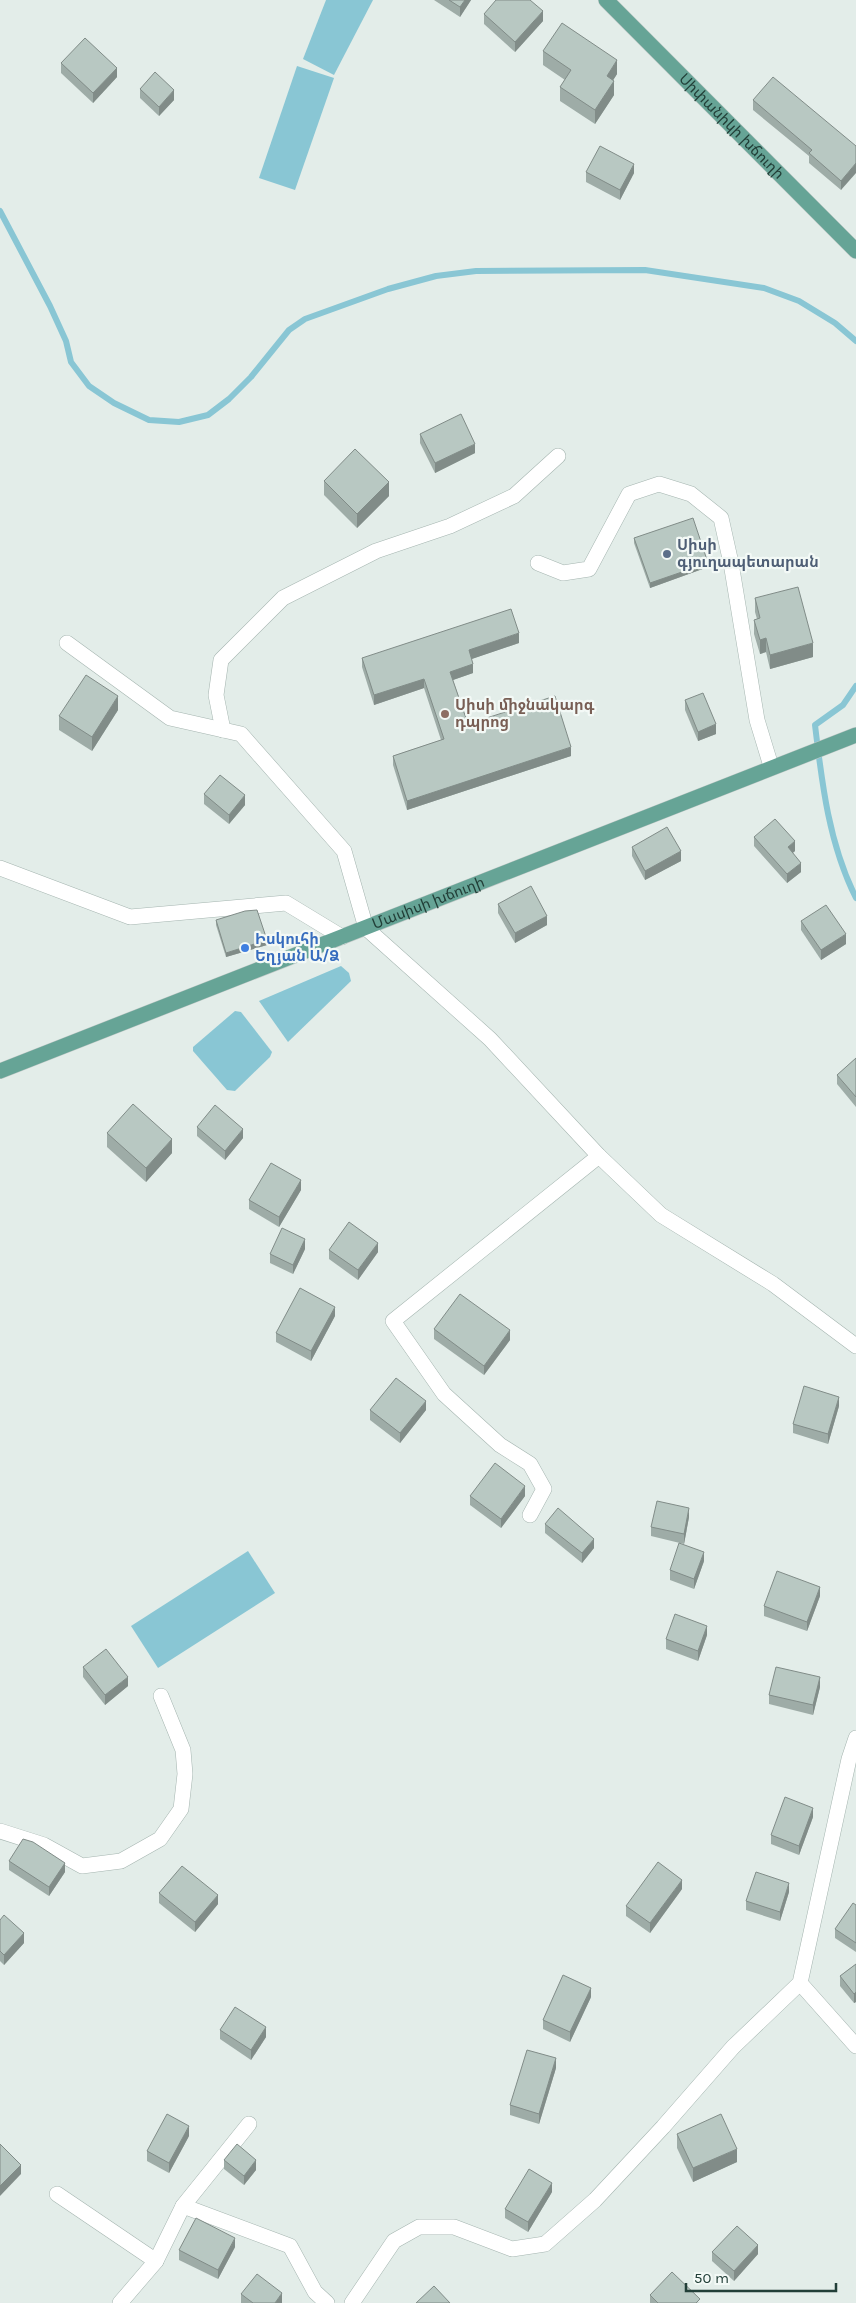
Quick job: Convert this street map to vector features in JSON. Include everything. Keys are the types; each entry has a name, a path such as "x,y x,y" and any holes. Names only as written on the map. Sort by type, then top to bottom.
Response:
{"main road":[{"name":"Սիփանիկի խճուղի","path":"606,0 856,251"},
{"name":"Մասիսի խճուղի","path":"0,1072 772,766 856,735"}],"street":[{"path":"224,730 216,695 221,660 283,598 376,551 450,526 514,496 558,456"},
{"path":"538,563 563,573 589,569 629,494 660,484 691,494 721,518 731,563 758,720 772,766"},
{"path":"67,644 170,718 241,734 344,851 366,928 490,1039 599,1156 661,1215 773,1284 856,1346"},
{"path":"0,868 130,917 286,902 342,938"},
{"path":"530,1516 544,1489 530,1464 500,1445 444,1394 393,1321 599,1156"},
{"path":"0,1831 44,1845 82,1866 121,1861 160,1839 181,1809 185,1774 183,1750 161,1696"},
{"path":"352,2303 394,2241 419,2227 454,2227 512,2249 545,2244 595,2200 663,2127 732,2047 800,1983 849,1759 856,1738"},
{"path":"800,1983 856,2046"},
{"path":"120,2303 156,2261 183,2206 249,2124"},
{"path":"57,2194 156,2261"},
{"path":"183,2206 290,2246 315,2292 327,2303"}],"water":[{"path":"326,0 373,0 334,75 303,59"},
{"path":"297,66 334,78 295,190 259,178"},
{"path":"341,966 349,973 351,981 288,1042 259,1001"},
{"path":"235,1011 241,1012 272,1052 270,1057 235,1091 227,1090 193,1051 193,1047"},
{"path":"248,1551 275,1593 158,1668 131,1626"}],"building":[{"path":"449,0 465,0 460,7"},
{"path":"496,0 530,0 543,11 515,42 484,14"},
{"path":"562,23 617,60 607,76 614,81 595,110 560,87 571,70 543,51"},
{"path":"85,38 117,68 93,93 61,63"},
{"path":"155,72 174,90 159,107 140,89"},
{"path":"773,77 856,146 856,163 841,181 809,153 812,150 753,100"},
{"path":"600,146 634,164 620,190 586,172"},
{"path":"461,414 475,444 435,463 420,434"},
{"path":"355,449 389,482 357,514 324,481"},
{"path":"693,518 708,563 650,583 634,538"},
{"path":"798,587 813,643 770,655 766,638 760,640 754,620 760,618 755,598"},
{"path":"511,609 519,633 469,650 473,664 450,672 468,724 555,696 571,747 407,801 393,756 444,739 424,679 374,695 362,658"},
{"path":"86,675 118,696 92,737 59,716"},
{"path":"703,693 716,724 698,732 685,700"},
{"path":"220,775 245,795 229,815 204,794"},
{"path":"775,819 795,841 788,847 801,863 787,874 754,837"},
{"path":"667,827 681,851 645,871 632,847"},
{"path":"531,886 547,916 515,933 498,904"},
{"path":"826,905 846,934 821,950 801,921"},
{"path":"257,910 267,940 226,953 216,920 245,911"},
{"path":"856,1058 856,1097 837,1075"},
{"path":"133,1104 172,1139 146,1168 107,1133"},
{"path":"215,1105 243,1129 225,1151 197,1127"},
{"path":"271,1163 301,1180 279,1217 249,1200"},
{"path":"349,1222 378,1243 358,1270 329,1250"},
{"path":"282,1228 305,1239 293,1265 270,1254"},
{"path":"300,1288 335,1307 311,1351 276,1333"},
{"path":"460,1294 510,1330 484,1366 434,1329"},
{"path":"396,1378 426,1401 400,1433 370,1410"},
{"path":"804,1386 839,1397 828,1434 793,1424"},
{"path":"495,1463 525,1486 501,1519 470,1496"},
{"path":"657,1501 689,1508 684,1534 651,1527"},
{"path":"558,1508 594,1539 582,1553 545,1524"},
{"path":"679,1543 704,1552 694,1579 670,1570"},
{"path":"777,1571 820,1587 807,1622 764,1606"},
{"path":"675,1614 707,1626 698,1651 666,1639"},
{"path":"106,1649 128,1677 105,1695 83,1667"},
{"path":"776,1667 820,1677 813,1705 769,1695"},
{"path":"785,1797 813,1808 799,1846 771,1835"},
{"path":"23,1839 33,1842 65,1863 49,1887 9,1861"},
{"path":"658,1862 682,1880 650,1923 626,1906"},
{"path":"182,1866 218,1895 195,1922 159,1893"},
{"path":"756,1872 789,1883 780,1912 746,1901"},
{"path":"853,1903 856,1905 856,1943 835,1929"},
{"path":"4,1915 24,1933 4,1955 0,1951 0,1920"},
{"path":"856,1964 856,1992 854,1994 840,1976"},
{"path":"563,1975 591,1988 570,2032 543,2020"},
{"path":"235,2007 266,2027 251,2050 220,2030"},
{"path":"527,2050 556,2058 539,2114 510,2105"},
{"path":"167,2114 189,2126 169,2163 147,2151"},
{"path":"721,2114 737,2149 693,2168 677,2134"},
{"path":"0,2144 21,2165 0,2186"},
{"path":"237,2144 256,2160 244,2176 224,2160"},
{"path":"529,2169 552,2183 528,2222 505,2209"},
{"path":"196,2218 235,2238 218,2270 179,2250"},
{"path":"737,2226 758,2245 734,2271 712,2252"},
{"path":"672,2272 700,2299 696,2303 658,2303 650,2295"},
{"path":"257,2274 282,2293 275,2303 253,2303 241,2294"},
{"path":"434,2286 450,2303 416,2303"}],"waterway":[{"path":"0,211 50,306 66,341 71,362 89,386 114,403 149,420 179,422 208,415 229,399 251,377 289,330 305,319 388,289 436,276 476,271 645,270 764,288 799,301 835,323 856,341"},
{"path":"856,686 843,705 815,725 824,791 833,835 839,856 856,898"}],"place":[{"name":"Սիսի գյուղապետարան","path":"667,554"},
{"name":"Սիսի միջնակարգ դպրոց","path":"445,714"},
{"name":"Իսկուհի Եղյան Ա/Ձ","path":"245,948"}]}
